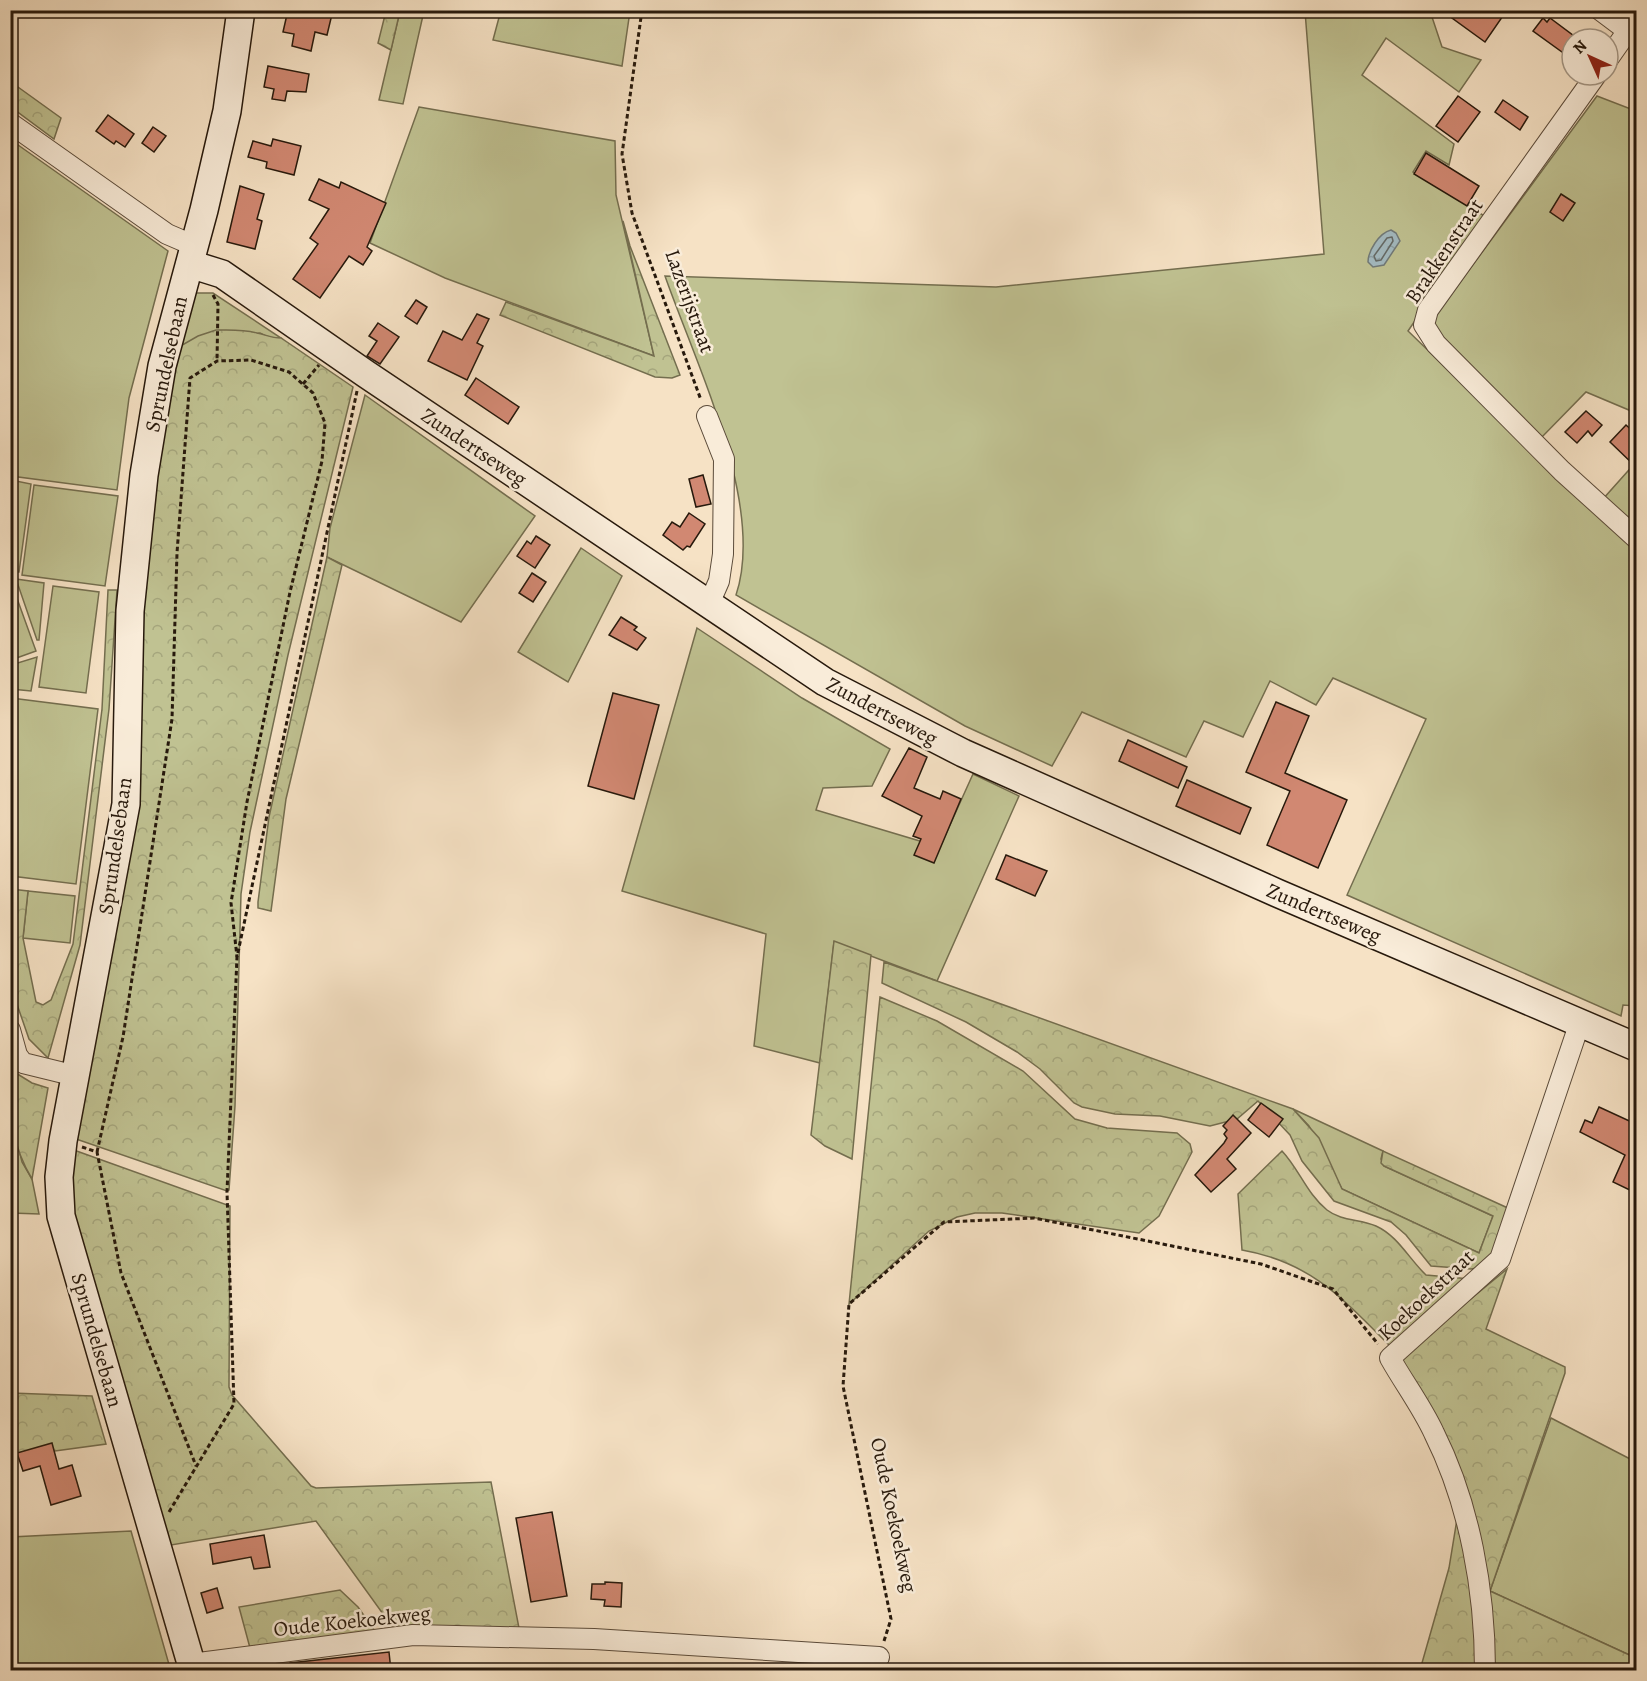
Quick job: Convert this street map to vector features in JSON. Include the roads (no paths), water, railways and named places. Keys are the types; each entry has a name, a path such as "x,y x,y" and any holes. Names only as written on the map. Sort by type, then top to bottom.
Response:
{"street":[{"name":"Sprundelsebaan","path":"192,1667 61,1216 59,1177 63,1141 126,804 130,611 144,475 162,366 227,111 241,10"},
{"path":"1600,10 1632,25 1620,42"},
{"name":"Brakkenstraat","path":"1587,87 1428,310 1424,325 1444,352 1563,471 1636,538"},
{"name":"Zundertseweg","path":"10,123 167,234 192,255 825,682 963,753 1277,893 1636,1047"},
{"path":"707,416 724,459 723,554 719,581 709,604"},
{"name":"Koekoekstraat","path":"1485,1671 1485,1625 1473,1550 1460,1499 1435,1433 1390,1358 1500,1258 1580,1022"},
{"path":"10,1030 17,1055 23,1063 76,1076"},
{"name":"Oude Koekoekweg","path":"192,1667 413,1635 594,1639 879,1657"}],"water":[{"path":"1391,230 1396,233 1400,241 1384,265 1373,267 1368,262 1372,248 1382,235"}]}
